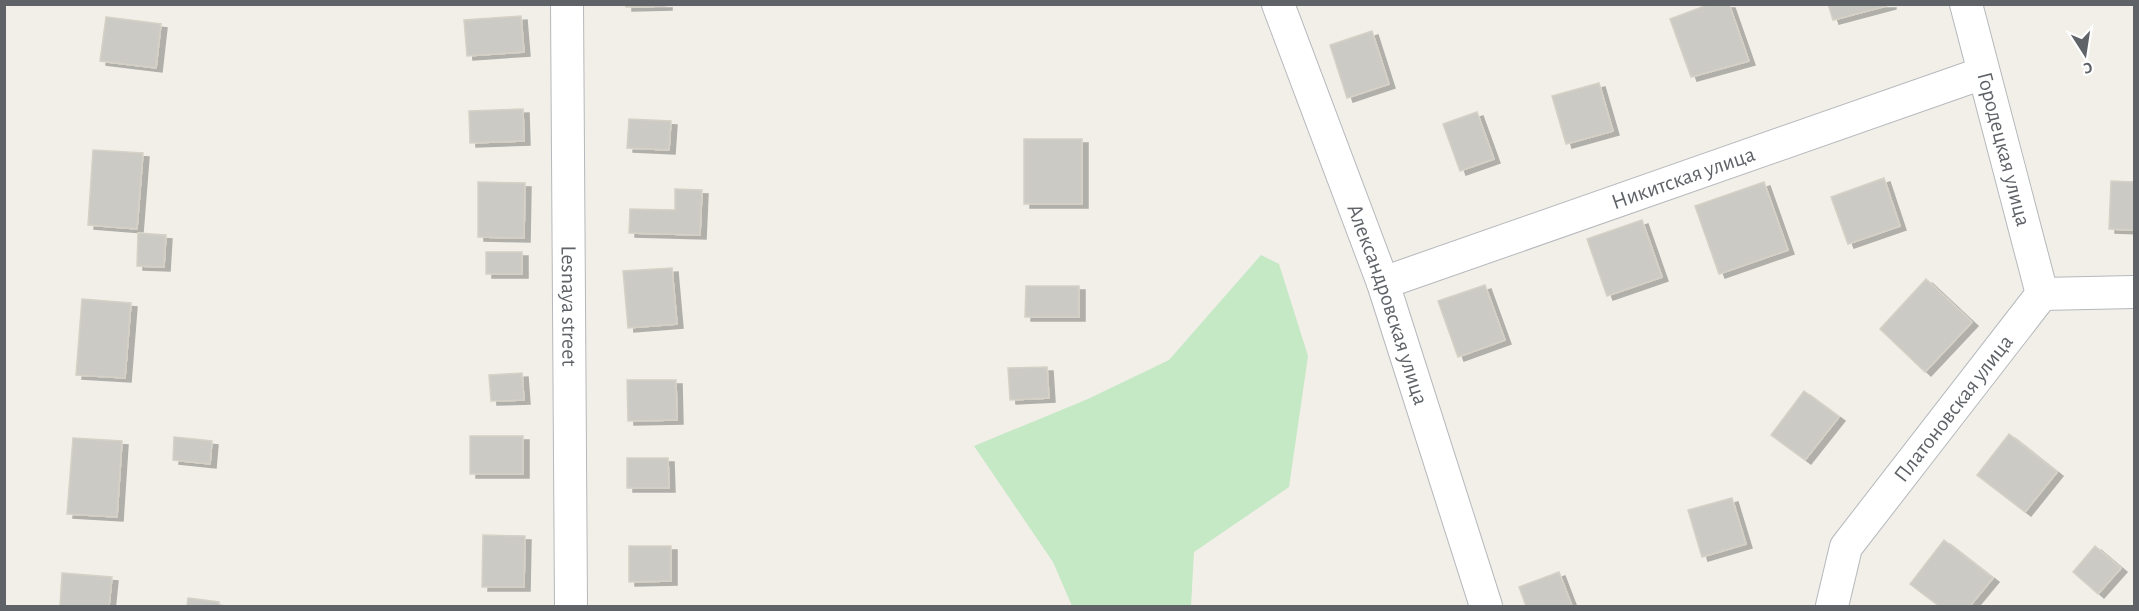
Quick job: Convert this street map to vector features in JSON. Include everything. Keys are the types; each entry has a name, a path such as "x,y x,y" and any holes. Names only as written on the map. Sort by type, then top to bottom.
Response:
{"street":[{"name":"Lesnaya street","path":"567,4 571,606"},
{"name":"Александровская улица","path":"1278,4 1383,283 1486,606"},
{"name":"Городецкая улица","path":"1966,4 2042,294"},
{"name":"Никитская улица","path":"1383,283 1983,73"},
{"path":"2042,294 2134,292"},
{"name":"Платоновская улица","path":"1832,606 1846,548 2042,294"}],"green space":[{"path":"1261,255 1279,264 1308,356 1289,487 1194,552 1191,606 1072,606 1053,562 974,446 1088,399 1169,360"}],"building":[{"path":"626,4 666,4 666,6 626,7"},
{"path":"1710,4 1729,4 1749,61 1691,77 1670,19"},
{"path":"1828,4 1890,4 1890,5 1833,20"},
{"path":"521,16 524,52 467,56 464,20"},
{"path":"106,17 161,24 156,68 100,61"},
{"path":"1372,31 1389,84 1347,98 1330,45"},
{"path":"1599,83 1613,131 1566,144 1552,96"},
{"path":"523,109 524,141 470,143 469,111"},
{"path":"1477,112 1494,159 1460,171 1443,124"},
{"path":"629,119 671,121 669,150 627,148"},
{"path":"1024,139 1082,139 1082,204 1024,204"},
{"path":"93,150 143,153 137,229 88,225"},
{"path":"1884,178 1900,226 1848,244 1831,197"},
{"path":"2111,181 2134,182 2134,230 2109,229"},
{"path":"478,182 525,183 524,238 478,237"},
{"path":"1764,182 1788,250 1719,274 1695,206"},
{"path":"675,189 702,190 700,235 629,233 630,209 675,210"},
{"path":"1642,220 1662,277 1607,296 1587,239"},
{"path":"138,233 166,235 164,267 137,266"},
{"path":"486,252 522,252 522,274 486,274"},
{"path":"672,268 677,324 628,328 623,271"},
{"path":"1926,279 1972,322 1925,372 1880,329"},
{"path":"1485,285 1505,340 1458,357 1438,301"},
{"path":"1026,286 1079,286 1079,317 1025,317"},
{"path":"82,299 131,303 125,378 76,375"},
{"path":"1047,367 1049,398 1010,400 1008,368"},
{"path":"522,373 524,400 491,401 489,375"},
{"path":"627,380 676,380 677,420 628,421"},
{"path":"1804,391 1839,417 1805,460 1771,435"},
{"path":"2009,434 2057,472 2025,512 1977,475"},
{"path":"470,436 523,436 523,474 470,474"},
{"path":"174,437 212,441 210,464 173,460"},
{"path":"73,438 122,441 117,517 67,514"},
{"path":"627,458 668,458 669,488 627,488"},
{"path":"1732,498 1746,544 1702,557 1688,510"},
{"path":"483,535 525,536 524,587 482,587"},
{"path":"1944,540 1993,578 1970,606 1939,606 1910,584"},
{"path":"629,546 671,546 671,581 629,582"},
{"path":"2095,546 2121,568 2098,594 2073,572"},
{"path":"1559,572 1572,606 1526,606 1519,587"},
{"path":"62,573 112,577 109,606 60,606"},
{"path":"188,598 219,602 219,606 187,606"}]}
